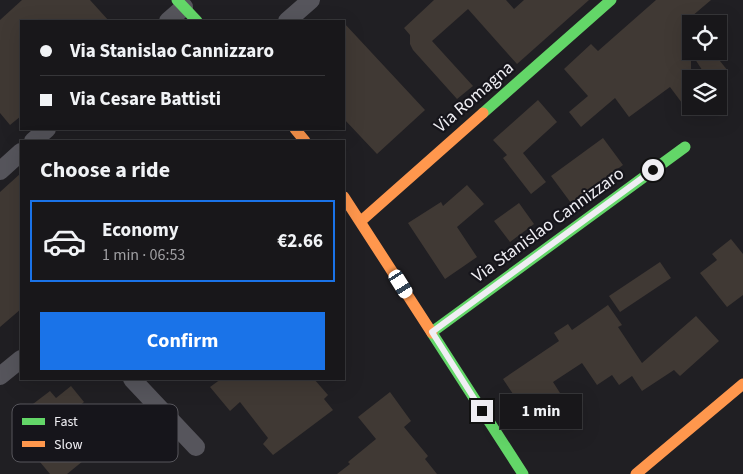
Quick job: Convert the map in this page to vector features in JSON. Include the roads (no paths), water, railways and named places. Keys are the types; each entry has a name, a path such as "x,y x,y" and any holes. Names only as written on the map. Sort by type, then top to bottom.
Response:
{"street":[{"path":"288,20 311,0"},
{"name":"Via Romagna","path":"361,221 612,0"},
{"path":"169,20 180,4 196,20"},
{"path":"34,140 46,130"},
{"name":"Via Stanislao Cannizzaro","path":"432,332 685,147"},
{"path":"0,171 20,153"},
{"path":"345,198 522,474"},
{"path":"0,376 20,360"},
{"path":"133,380 155,404"},
{"path":"636,474 743,384"},
{"path":"178,429 196,448"}]}
